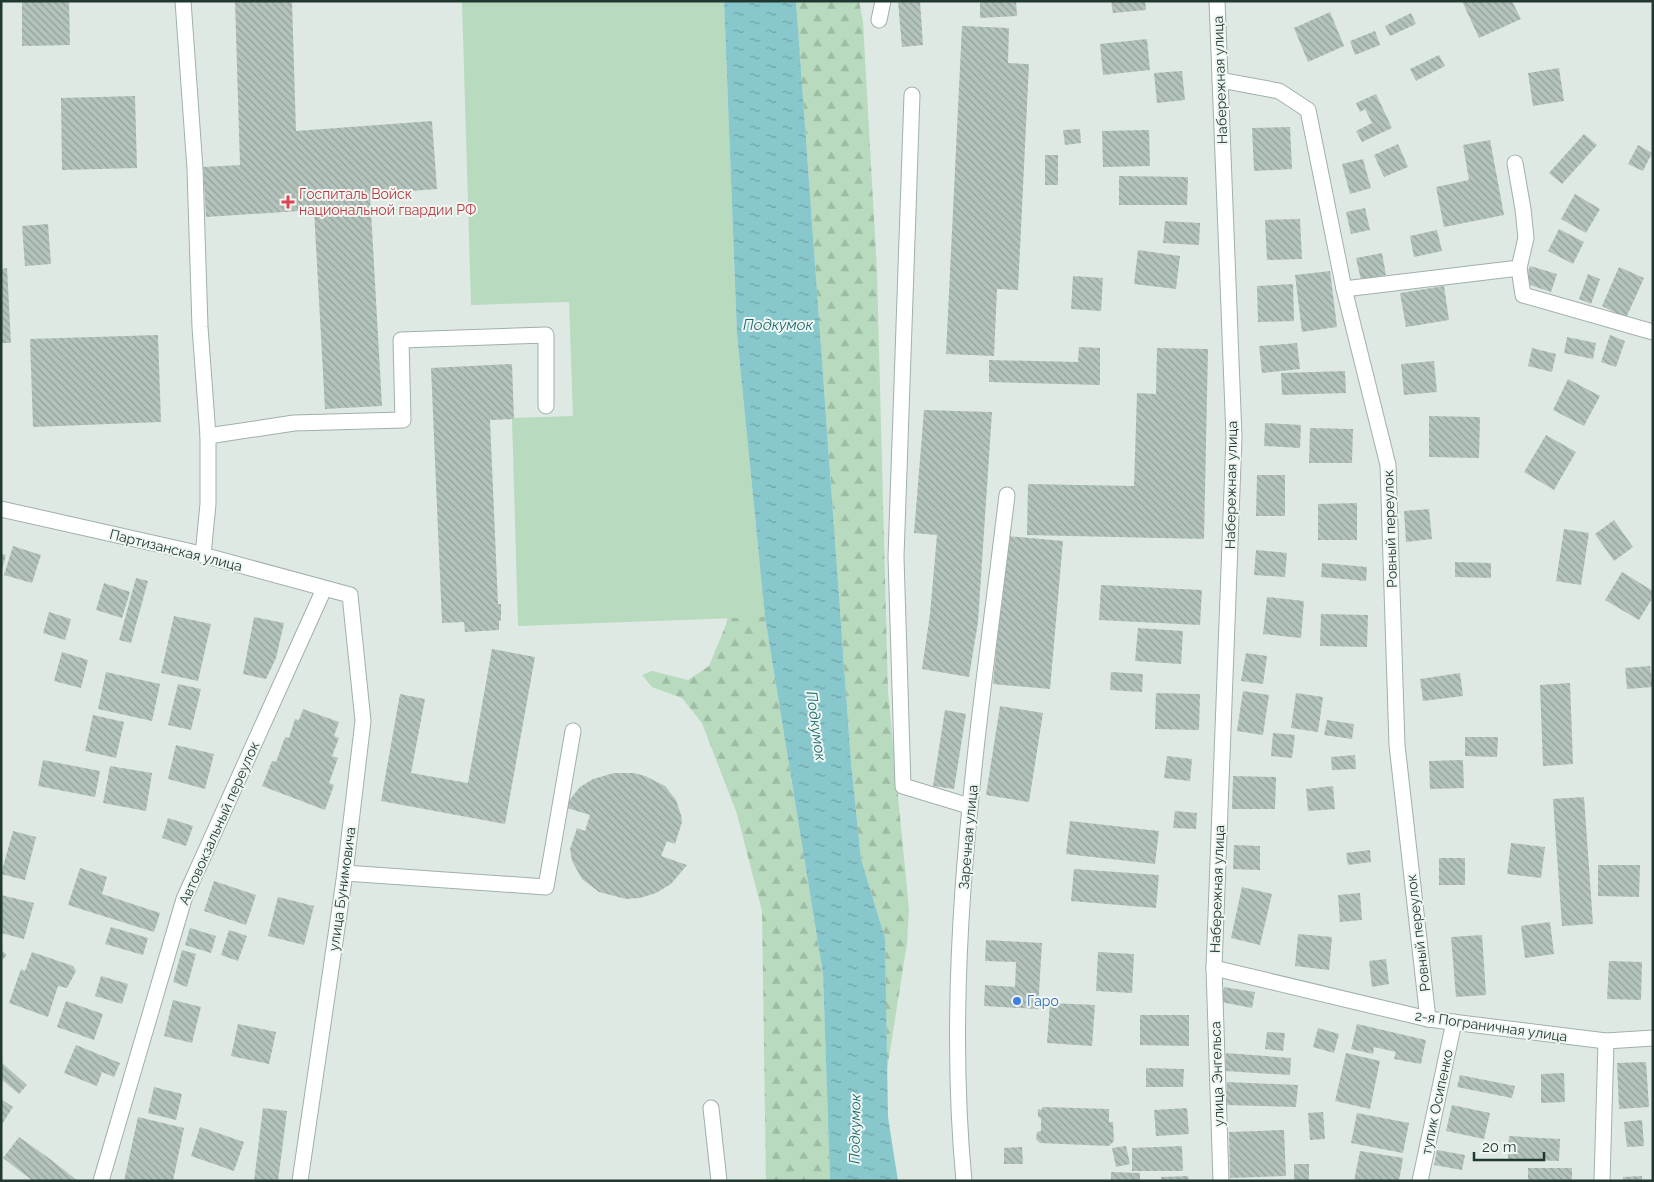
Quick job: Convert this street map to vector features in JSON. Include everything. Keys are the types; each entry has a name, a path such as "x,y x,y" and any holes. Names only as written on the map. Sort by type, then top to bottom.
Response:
{"street":[{"path":"183,1 195,169 200,328 208,436 208,504 203,555"},
{"path":"879,20 883,1"},
{"name":"Набережная улица","path":"1214,968 1234,437 1218,1"},
{"name":"Ровный переулок","path":"1220,80 1279,91 1308,110 1344,288 1388,465 1396,745 1428,1019"},
{"path":"912,95 896,557 903,786 970,806"},
{"path":"1515,163 1524,209 1526,238 1519,268 1524,296 1653,332"},
{"path":"1344,288 1519,268"},
{"path":"208,436 294,423 403,420 401,340 546,335 546,406"},
{"name":"Заречная улица","path":"964,1181 958,1120 959,947 970,806 1007,495"},
{"name":"Партизанская улица","path":"1,509 203,555 350,596"},
{"name":"Автовокзальный переулок","path":"101,1181 184,898 324,589"},
{"name":"улица Бунимовича","path":"300,1181 345,873 363,721 350,596"},
{"path":"345,873 546,887 573,731"},
{"name":"2-я Пограничная улица","path":"1214,968 1428,1019 1606,1041 1653,1038"},
{"name":"улица Энгельса","path":"1214,968 1221,1181"},
{"name":"тупик Осипенко","path":"1420,1181 1454,1022"},
{"path":"1602,1181 1606,1041"},
{"path":"711,1108 719,1181"}],"green space":[{"path":"462,1 724,1 737,335 765,617 518,626 512,418 573,416 569,302 471,305"},
{"path":"796,1 859,1 863,22 877,272 888,692 909,910 907,943 887,1070 885,938 861,859 851,762"},
{"path":"759,555 765,617 823,974 830,1181 766,1181 762,911 737,814 702,723 682,698 652,687 642,675 652,671 688,680 709,666 725,627 739,579"}],"water":[{"name":"Подкумок","path":"724,1 796,1 851,762 861,859 885,938 888,1117 898,1181 830,1181 823,974 765,617 737,335"}],"building":[{"path":"22,1 69,1 70,45 22,46"},
{"name":"Госпиталь Войск национальной гвардии РФ","path":"235,1 292,1 296,131 432,121 437,189 370,194 382,406 325,409 314,210 206,217 203,167 240,165"},
{"path":"898,1 920,1 923,45 902,47"},
{"path":"980,1 1016,1 1017,16 980,18"},
{"path":"1111,1 1145,1 1146,10 1113,13"},
{"path":"1462,1 1512,1 1521,19 1479,38"},
{"path":"1330,12 1344,46 1308,62 1294,28"},
{"path":"1411,13 1416,24 1390,36 1385,26"},
{"path":"962,26 1009,28 1008,63 1029,64 1018,290 997,289 994,356 946,354"},
{"path":"1375,31 1380,45 1355,55 1350,41"},
{"path":"1147,39 1150,70 1103,75 1100,44"},
{"path":"1439,55 1445,66 1416,81 1410,69"},
{"path":"1559,68 1564,101 1533,106 1528,73"},
{"path":"1182,71 1185,100 1157,103 1154,73"},
{"path":"1376,94 1392,128 1362,142 1356,131 1372,123 1365,109 1360,112 1356,103"},
{"path":"135,96 137,168 62,170 61,98"},
{"path":"1290,127 1292,169 1254,171 1252,128"},
{"path":"1080,129 1081,143 1065,145 1063,130"},
{"path":"1149,130 1150,166 1103,167 1102,131"},
{"path":"1584,134 1597,145 1562,184 1549,173"},
{"path":"1490,140 1504,215 1444,227 1436,187 1469,180 1463,145"},
{"path":"1398,144 1408,167 1384,177 1374,155"},
{"path":"1638,145 1652,153 1643,171 1628,164"},
{"path":"1045,155 1058,155 1058,185 1045,185"},
{"path":"1363,159 1371,188 1350,194 1342,164"},
{"path":"1119,176 1188,177 1187,205 1119,205"},
{"path":"1575,194 1600,209 1586,233 1561,219"},
{"path":"1365,208 1370,230 1351,234 1346,212"},
{"path":"1300,219 1302,259 1267,260 1265,220"},
{"path":"1165,221 1200,223 1199,245 1163,243"},
{"path":"48,224 51,264 25,266 22,226"},
{"path":"1559,229 1584,242 1573,264 1548,251"},
{"path":"1437,230 1442,251 1414,257 1410,236"},
{"path":"1138,250 1180,256 1176,289 1134,284"},
{"path":"1382,253 1386,275 1361,280 1356,258"},
{"path":"1530,266 1557,274 1551,292 1524,283"},
{"path":"1619,267 1644,278 1626,318 1602,306"},
{"path":"7,268 11,343 1,343 1,269"},
{"path":"1330,271 1337,327 1302,332 1295,275"},
{"path":"1588,274 1600,279 1591,304 1579,299"},
{"path":"1073,276 1103,278 1101,311 1071,309"},
{"path":"1293,284 1294,321 1258,322 1257,286"},
{"path":"1444,286 1449,320 1406,327 1400,293"},
{"path":"158,335 161,422 33,427 30,339"},
{"path":"1610,335 1625,341 1616,367 1601,362"},
{"path":"1567,337 1596,343 1593,359 1564,353"},
{"path":"1297,343 1300,369 1262,373 1259,346"},
{"path":"1079,347 1100,348 1100,385 989,382 989,360 1078,362"},
{"path":"1157,348 1208,349 1204,539 1027,535 1028,484 1134,486 1137,393 1156,394"},
{"path":"1532,348 1556,354 1552,372 1528,366"},
{"path":"1434,361 1437,392 1404,395 1401,364"},
{"path":"512,364 514,419 490,420 498,604 501,604 501,620 499,621 499,630 465,632 464,622 442,623 431,368"},
{"path":"1345,371 1346,393 1282,395 1281,373"},
{"path":"1568,379 1600,396 1584,426 1553,410"},
{"path":"924,410 992,412 978,622 969,677 922,669 930,614 937,535 914,533"},
{"path":"1429,416 1480,417 1479,458 1429,457"},
{"path":"1265,423 1301,425 1300,448 1264,446"},
{"path":"1310,428 1353,429 1352,463 1309,463"},
{"path":"1546,435 1576,452 1554,490 1524,472"},
{"path":"1257,475 1285,475 1285,516 1256,516"},
{"path":"1357,503 1357,540 1318,540 1318,504"},
{"path":"1429,509 1432,539 1406,542 1404,511"},
{"path":"1614,520 1633,547 1614,561 1595,534"},
{"path":"1564,529 1589,533 1581,585 1556,581"},
{"path":"1007,536 1063,541 1050,689 993,684"},
{"path":"13,546 41,555 32,583 4,575"},
{"path":"1256,550 1287,553 1285,577 1254,575"},
{"path":"1,554 6,555 2,569 1,569"},
{"path":"1455,562 1491,563 1491,578 1455,577"},
{"path":"1322,563 1367,567 1366,581 1321,577"},
{"path":"1622,572 1653,591 1653,597 1639,620 1605,600"},
{"path":"136,578 148,581 131,643 119,640"},
{"path":"104,583 130,592 122,618 96,610"},
{"path":"1101,585 1202,590 1200,625 1099,620"},
{"path":"1267,597 1304,601 1301,638 1263,634"},
{"path":"49,612 71,619 65,640 43,633"},
{"path":"1321,614 1368,615 1367,647 1320,646"},
{"path":"174,616 211,624 198,681 161,673"},
{"path":"254,617 284,623 276,658 266,679 243,674"},
{"path":"1138,628 1183,631 1181,664 1135,661"},
{"path":"492,649 535,657 505,824 381,801 400,694 425,699 411,773 468,783"},
{"path":"62,652 88,660 81,688 54,681"},
{"path":"1246,653 1267,656 1263,684 1241,681"},
{"path":"1650,666 1653,687 1627,689 1625,668"},
{"path":"106,672 160,684 152,721 98,709"},
{"path":"1111,672 1143,674 1142,692 1110,690"},
{"path":"1460,673 1463,696 1423,701 1420,679"},
{"path":"1570,683 1573,764 1543,766 1540,685"},
{"path":"178,684 201,689 191,730 168,725"},
{"path":"1243,691 1269,695 1263,735 1237,731"},
{"path":"1156,693 1200,694 1199,730 1155,729"},
{"path":"1296,693 1323,697 1318,732 1291,728"},
{"path":"1000,706 1043,713 1029,802 986,795"},
{"path":"303,709 339,722 334,736 339,738 332,756 338,758 329,783 334,785 325,810 262,786 272,761 276,762 285,737 289,738 295,719 299,720"},
{"path":"945,710 966,714 954,789 933,786"},
{"path":"93,715 124,722 116,758 85,751"},
{"path":"1327,720 1354,724 1352,739 1324,735"},
{"path":"1273,733 1295,735 1292,758 1271,756"},
{"path":"1465,737 1498,737 1497,757 1465,756"},
{"path":"176,745 214,754 205,789 168,779"},
{"path":"1355,755 1356,769 1332,770 1331,757"},
{"path":"1167,756 1192,759 1190,781 1164,778"},
{"path":"43,760 100,771 95,797 38,786"},
{"path":"1463,760 1464,788 1430,789 1429,761"},
{"path":"110,766 152,773 146,811 103,803"},
{"path":"614,773 634,773 665,786 676,800 681,815 682,822 675,844 667,841 661,856 687,865 671,884 656,893 640,898 626,899 599,892 582,879 572,861 570,849 577,828 585,831 590,815 564,807 580,787 593,779"},
{"path":"1233,776 1276,777 1275,809 1232,809"},
{"path":"1333,786 1335,809 1308,811 1306,789"},
{"path":"1584,797 1593,924 1562,926 1553,799"},
{"path":"1175,811 1197,813 1196,829 1173,828"},
{"path":"168,818 193,826 186,846 162,838"},
{"path":"1070,821 1159,831 1155,864 1066,854"},
{"path":"13,831 36,837 25,880 1,874"},
{"path":"1511,843 1545,847 1541,878 1507,874"},
{"path":"1234,845 1260,846 1260,870 1233,869"},
{"path":"1370,850 1371,862 1348,865 1346,853"},
{"path":"1439,858 1465,858 1465,885 1439,885"},
{"path":"1598,865 1640,865 1639,897 1598,896"},
{"path":"80,868 107,877 102,894 160,913 154,932 68,905"},
{"path":"1074,869 1159,875 1156,908 1071,901"},
{"path":"214,881 256,895 246,925 204,911"},
{"path":"1242,887 1272,894 1260,945 1231,938"},
{"path":"1360,893 1362,920 1340,922 1338,895"},
{"path":"1,895 34,903 24,939 1,933"},
{"path":"278,897 314,906 304,945 268,936"},
{"path":"1550,922 1554,954 1525,958 1521,926"},
{"path":"111,927 148,938 143,955 105,944"},
{"path":"190,928 216,936 211,953 185,945"},
{"path":"229,930 247,936 238,961 221,955"},
{"path":"1298,934 1332,937 1329,970 1295,966"},
{"path":"1482,935 1486,995 1456,997 1451,937"},
{"path":"986,940 1042,943 1038,1009 984,1006 985,985 1015,987 1016,962 985,961"},
{"path":"1,950 7,955 1,961"},
{"path":"182,950 196,954 187,987 173,982"},
{"path":"32,952 73,966 76,971 67,988 58,986 48,1017 9,1003 21,969 25,971"},
{"path":"1098,952 1134,954 1132,993 1096,991"},
{"path":"1386,959 1389,984 1372,987 1369,961"},
{"path":"1609,961 1642,962 1641,1000 1607,999"},
{"path":"101,976 128,984 122,1004 95,996"},
{"path":"1224,987 1255,992 1252,1008 1221,1002"},
{"path":"173,1000 201,1007 192,1043 164,1036"},
{"path":"66,1001 103,1014 94,1040 57,1027"},
{"path":"1050,1003 1095,1005 1092,1046 1047,1043"},
{"path":"1140,1015 1189,1015 1189,1046 1140,1045"},
{"path":"238,1024 276,1032 269,1064 231,1056"},
{"path":"1357,1024 1426,1040 1421,1064 1394,1059 1396,1052 1374,1047 1373,1054 1351,1049"},
{"path":"1318,1028 1339,1034 1334,1053 1313,1047"},
{"path":"1267,1032 1285,1033 1283,1051 1265,1049"},
{"path":"76,1045 120,1063 114,1077 102,1072 97,1086 64,1073"},
{"path":"1226,1053 1291,1058 1290,1075 1225,1071"},
{"path":"1346,1053 1380,1061 1370,1109 1335,1101"},
{"path":"1,1062 27,1085 19,1094 1,1079"},
{"path":"1646,1062 1649,1107 1619,1109 1617,1063"},
{"path":"1146,1068 1184,1069 1183,1087 1146,1087"},
{"path":"1564,1073 1565,1102 1541,1103 1541,1074"},
{"path":"1460,1075 1515,1086 1512,1098 1457,1087"},
{"path":"1227,1082 1298,1085 1296,1107 1226,1105"},
{"path":"154,1087 182,1094 176,1120 148,1113"},
{"path":"1,1099 13,1107 1,1126"},
{"path":"1452,1105 1490,1113 1484,1139 1446,1131"},
{"path":"1042,1107 1109,1109 1109,1122 1113,1122 1114,1141 1109,1146 1040,1143 1036,1139 1037,1132 1041,1131 1041,1118 1038,1117 1038,1109 1042,1110"},
{"path":"263,1108 287,1111 278,1181 254,1181"},
{"path":"1187,1108 1189,1134 1156,1136 1154,1110"},
{"path":"1323,1112 1325,1139 1310,1140 1308,1113"},
{"path":"1357,1113 1409,1123 1403,1153 1351,1143"},
{"path":"138,1117 184,1128 173,1181 124,1181"},
{"path":"1642,1120 1644,1146 1627,1147 1624,1122"},
{"path":"200,1127 244,1142 234,1171 191,1156"},
{"path":"1284,1130 1286,1176 1230,1178 1229,1132"},
{"path":"1509,1136 1560,1139 1559,1161 1508,1159"},
{"path":"19,1137 78,1181 33,1181 3,1158"},
{"path":"1126,1146 1130,1164 1116,1167 1112,1148"},
{"path":"1182,1146 1183,1171 1132,1171 1132,1148"},
{"path":"1022,1147 1023,1164 1004,1164 1004,1148"},
{"path":"1437,1150 1465,1155 1462,1170 1434,1165"},
{"path":"1360,1151 1403,1158 1399,1181 1354,1181"},
{"path":"1294,1164 1309,1164 1309,1181 1294,1181"},
{"path":"1528,1168 1572,1168 1572,1181 1528,1181"},
{"path":"1111,1172 1140,1173 1140,1181 1111,1181"},
{"path":"1188,1176 1189,1181 1161,1181 1161,1177"},
{"path":"1642,1176 1642,1181 1623,1181 1623,1177"}],"place":[{"name":"Госпиталь Войск национальной гвардии РФ","path":"288,202"},
{"name":"Гаро","path":"1017,1001"}]}
